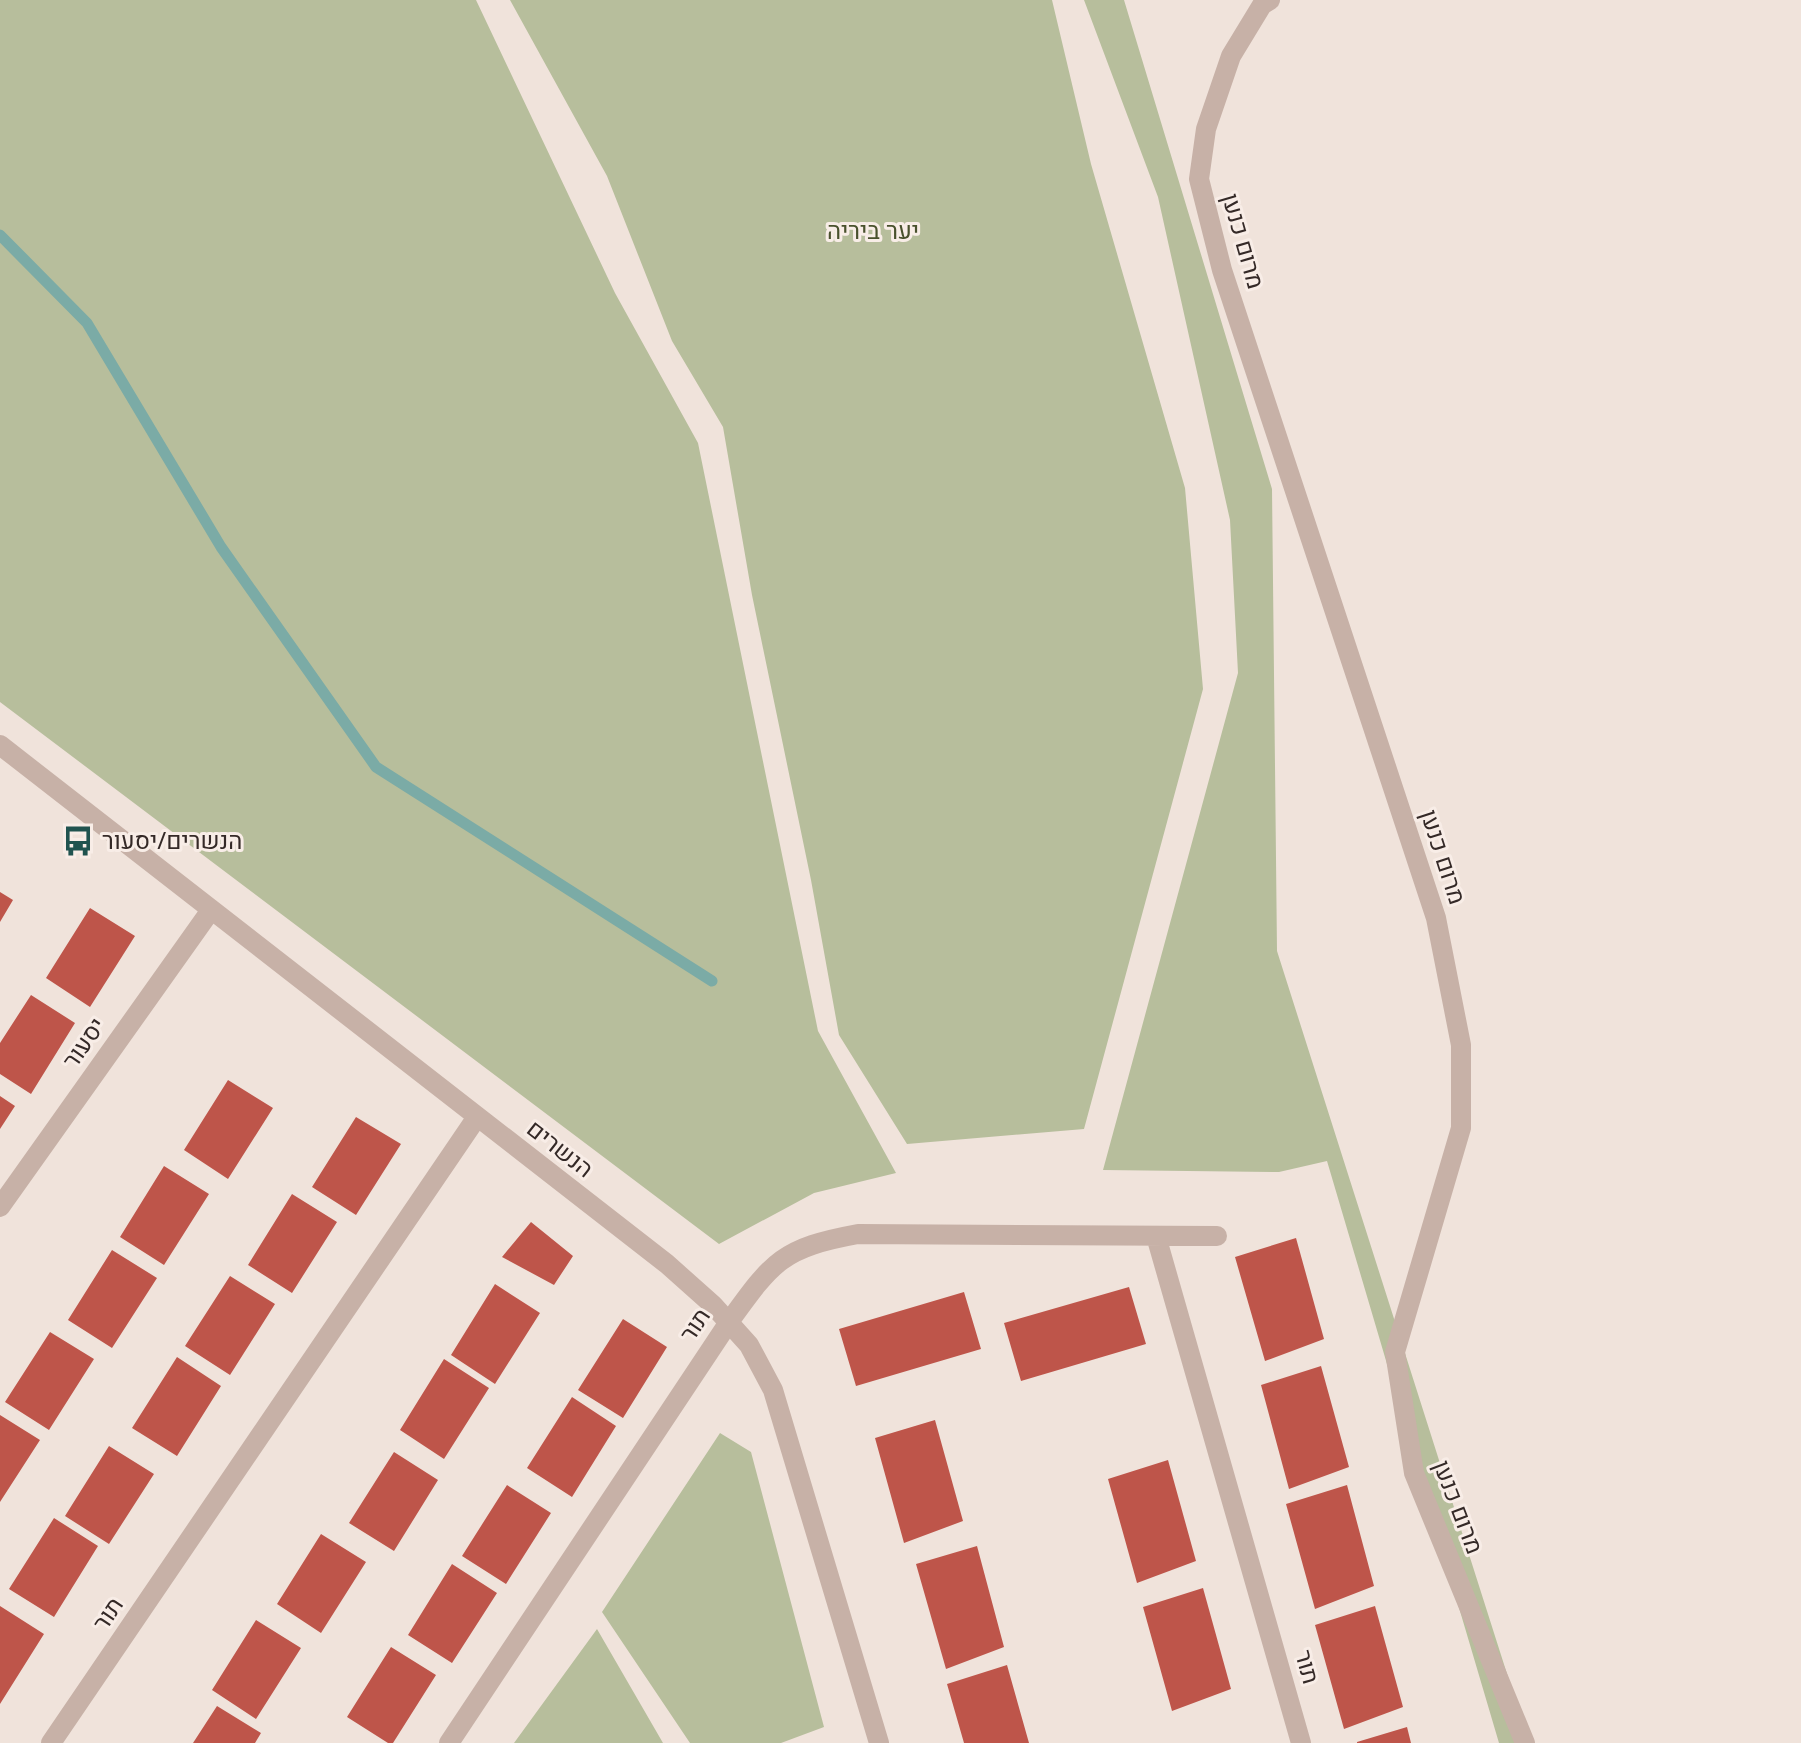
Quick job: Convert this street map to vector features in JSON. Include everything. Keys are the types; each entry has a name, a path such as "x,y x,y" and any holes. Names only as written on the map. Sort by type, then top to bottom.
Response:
{"street":[{"name":"מרום כנען","path":"1270,0 1262,5 1231,56 1206,129 1199,179 1222,270 1436,918 1461,1045 1461,1128 1395,1352 1414,1473 1525,1743"},
{"name":"הנשרים","path":"0,745 667,1264 729,1322 749,1345 773,1390 879,1743"},
{"name":"יסעור","path":"0,1207 211,910"},
{"name":"תור","path":"51,1743 477,1117"},
{"name":"תור","path":"449,1743 729,1322 762,1277 786,1255 819,1242 858,1234 1217,1236"},
{"name":"תור","path":"1156,1236 1301,1743"}],"green space":[{"path":"0,0 476,0 615,293 698,443 818,1031 896,1173 814,1193 719,1244 0,702"},
{"name":"יער ביריה","path":"510,0 1052,0 1091,164 1185,488 1203,689 1084,1129 907,1144 839,1035 811,880 752,595 723,427 672,341 607,176"},
{"path":"1084,0 1124,0 1272,489 1277,951 1529,1743 1499,1743 1327,1161 1279,1172 1103,1170 1238,673 1230,520 1158,197"},
{"path":"720,1433 751,1452 824,1727 781,1743 690,1743 602,1612"},
{"path":"597,1629 663,1743 514,1743"}],"building":[{"path":"0,892 13,900 0,922"},
{"path":"90,908 135,936 90,1007 46,978"},
{"path":"31,995 75,1023 31,1094 0,1074 0,1043"},
{"path":"228,1080 273,1108 228,1179 184,1150"},
{"path":"0,1096 15,1106 0,1129"},
{"path":"356,1117 401,1144 356,1215 312,1187"},
{"path":"164,1166 209,1194 164,1265 120,1237"},
{"path":"292,1194 337,1222 292,1293 248,1265"},
{"path":"531,1222 573,1256 554,1285 502,1257"},
{"path":"1296,1238 1324,1339 1265,1361 1235,1257"},
{"path":"112,1250 157,1278 112,1348 68,1320"},
{"path":"230,1276 275,1304 230,1375 185,1346"},
{"path":"495,1284 540,1313 495,1384 451,1355"},
{"path":"1129,1287 1146,1344 1021,1381 1004,1323"},
{"path":"964,1292 981,1349 856,1386 839,1329"},
{"path":"623,1319 667,1347 623,1418 578,1390"},
{"path":"50,1332 94,1359 49,1430 5,1402"},
{"path":"177,1357 221,1386 177,1456 132,1428"},
{"path":"444,1359 489,1388 444,1459 400,1430"},
{"path":"1321,1366 1349,1467 1289,1489 1261,1385"},
{"path":"572,1397 616,1426 572,1497 527,1468"},
{"path":"0,1415 40,1440 0,1502"},
{"path":"935,1420 963,1521 904,1543 875,1438"},
{"path":"109,1446 154,1474 109,1544 65,1516"},
{"path":"394,1452 438,1480 394,1551 349,1523"},
{"path":"1168,1460 1196,1561 1137,1583 1108,1479"},
{"path":"507,1485 551,1513 506,1584 462,1556"},
{"path":"1347,1485 1374,1586 1315,1609 1286,1504"},
{"path":"54,1518 98,1546 54,1617 9,1589"},
{"path":"321,1534 366,1562 321,1633 277,1604"},
{"path":"977,1546 1004,1647 946,1669 916,1564"},
{"path":"452,1564 497,1593 452,1663 408,1635"},
{"path":"1203,1588 1231,1689 1172,1711 1143,1607"},
{"path":"0,1606 44,1634 0,1704"},
{"path":"1375,1606 1403,1707 1344,1729 1315,1625"},
{"path":"256,1620 301,1648 256,1719 212,1690"},
{"path":"391,1647 436,1675 393,1743 388,1743 347,1717"},
{"path":"1007,1665 1029,1743 964,1743 947,1684"},
{"path":"217,1706 261,1733 255,1743 193,1743"},
{"path":"1407,1727 1411,1743 1357,1743 1357,1742"}],"waterway":[{"path":"0,235 87,323 221,547 376,767 712,981"}],"place":[{"name":"הנשרים/יסעור","path":"78,841"}]}
